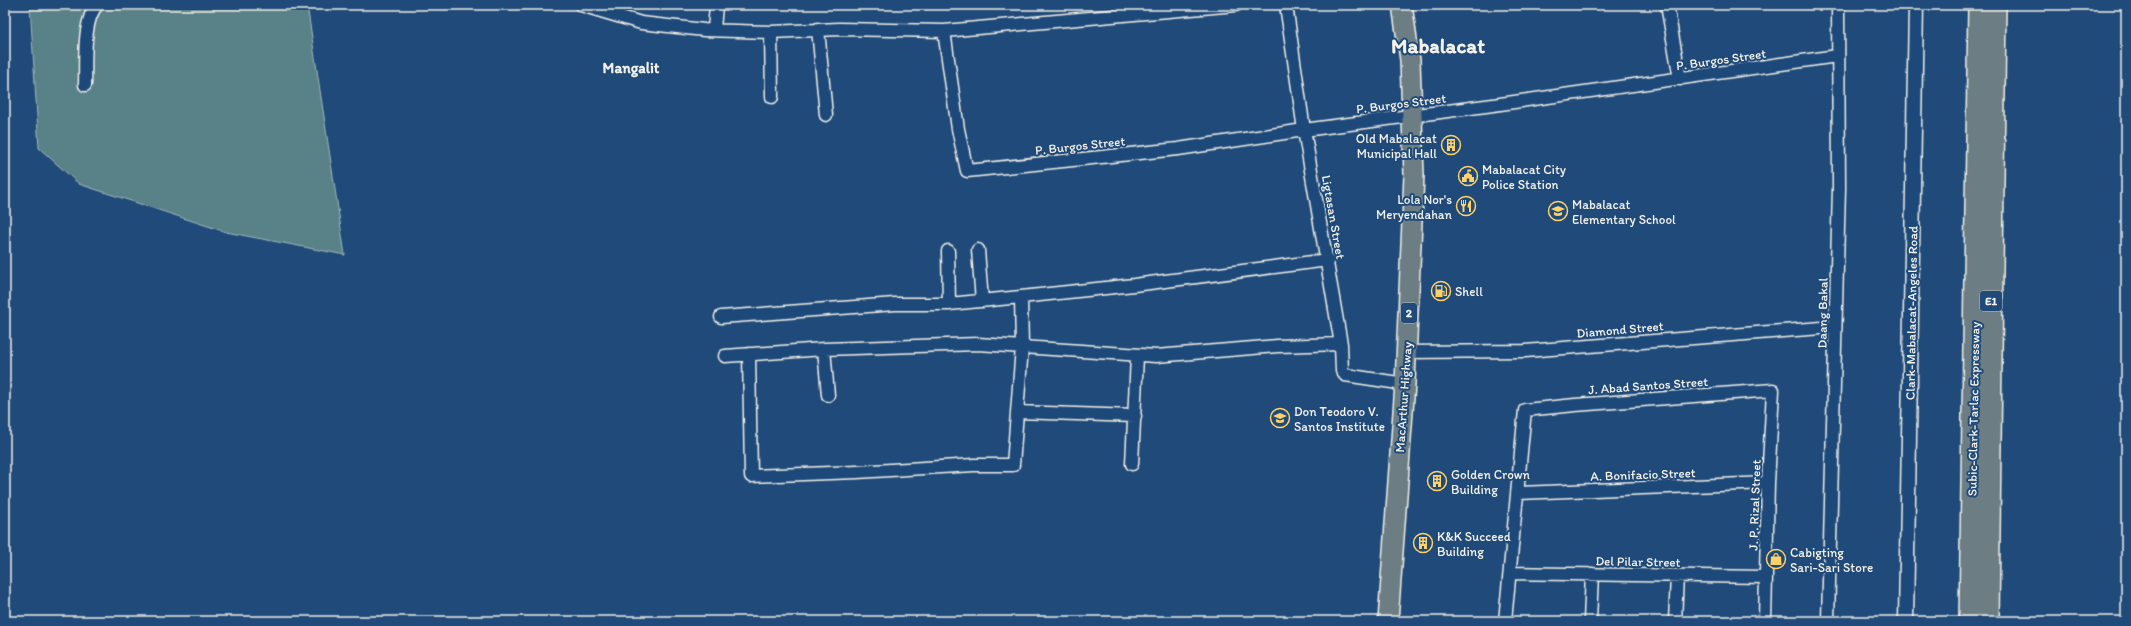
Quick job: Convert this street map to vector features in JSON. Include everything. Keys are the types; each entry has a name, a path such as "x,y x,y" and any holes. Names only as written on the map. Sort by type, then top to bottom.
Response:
{"highway":[{"name":"MacArthur Highway","path":"1388,621 1405,384 1414,175 1410,60 1402,5"},
{"name":"Subic-Clark-Tarlac Expressway","path":"1970,621 1978,5"},
{"name":"Subic-Clark-Tarlac Expressway","path":"1988,621 1995,5"}],"street":[{"path":"85,85 87,25 92,10 96,5"},
{"path":"714,30 716,5"},
{"path":"588,6 641,22 714,30 771,32 818,29 944,31 1236,5"},
{"name":"Ligtasan Street","path":"1286,5 1304,130 1328,260 1341,344 1342,372 1345,374 1405,384"},
{"path":"1667,5 1680,79"},
{"name":"Daang Bakal","path":"1828,621 1839,188 1837,56 1838,5"},
{"name":"Clark-Mabalacat-Angeles Road","path":"1906,621 1916,5"},
{"path":"818,29 826,115"},
{"name":"P. Burgos Street","path":"944,31 958,128 967,171 1178,149 1413,114 1680,79 1837,56"},
{"path":"771,32 772,97"},
{"path":"978,250 982,301"},
{"path":"948,251 949,304"},
{"path":"720,317 895,304 949,304 982,301 1134,285 1328,260"},
{"path":"749,354 751,476 857,472 974,465 1013,465 1022,347 1021,297"},
{"name":"Diamond Street","path":"1406,352 1525,351 1835,327"},
{"path":"724,356 824,349 978,344 1138,356 1341,344"},
{"path":"824,349 828,395"},
{"path":"1132,464 1138,356"},
{"name":"J. Abad Santos Street","path":"1518,493 1525,410 1575,404 1773,390"},
{"name":"J. P. Rizal Street","path":"1765,621 1768,483 1773,390"},
{"path":"1017,412 1135,416"},
{"name":"A. Bonifacio Street","path":"1518,493 1768,483"},
{"path":"1505,621 1518,493"},
{"name":"Del Pilar Street","path":"1510,573 1765,577"},
{"path":"1590,621 1592,574"},
{"path":"1675,621 1677,576"}],"green space":[{"path":"30,5 307,5 345,255 226,232 79,184 39,148"}],"place":[{"name":"Old Mabalacat Municipal Hall","path":"1451,145"},
{"name":"Mabalacat City Police Station","path":"1468,176"},
{"name":"Lola Nor's Meryendahan","path":"1466,206"},
{"name":"Mabalacat Elementary School","path":"1558,211"},
{"name":"Shell","path":"1441,291"},
{"name":"Don Teodoro V. Santos Institute","path":"1280,418"},
{"name":"Golden Crown Building","path":"1437,481"},
{"name":"K&K Succeed Building","path":"1423,543"},
{"name":"Cabigting Sari-Sari Store","path":"1776,559"}],"district":[{"name":"Mabalacat","path":"1438,46"},
{"name":"Mangalit","path":"631,68"}]}
